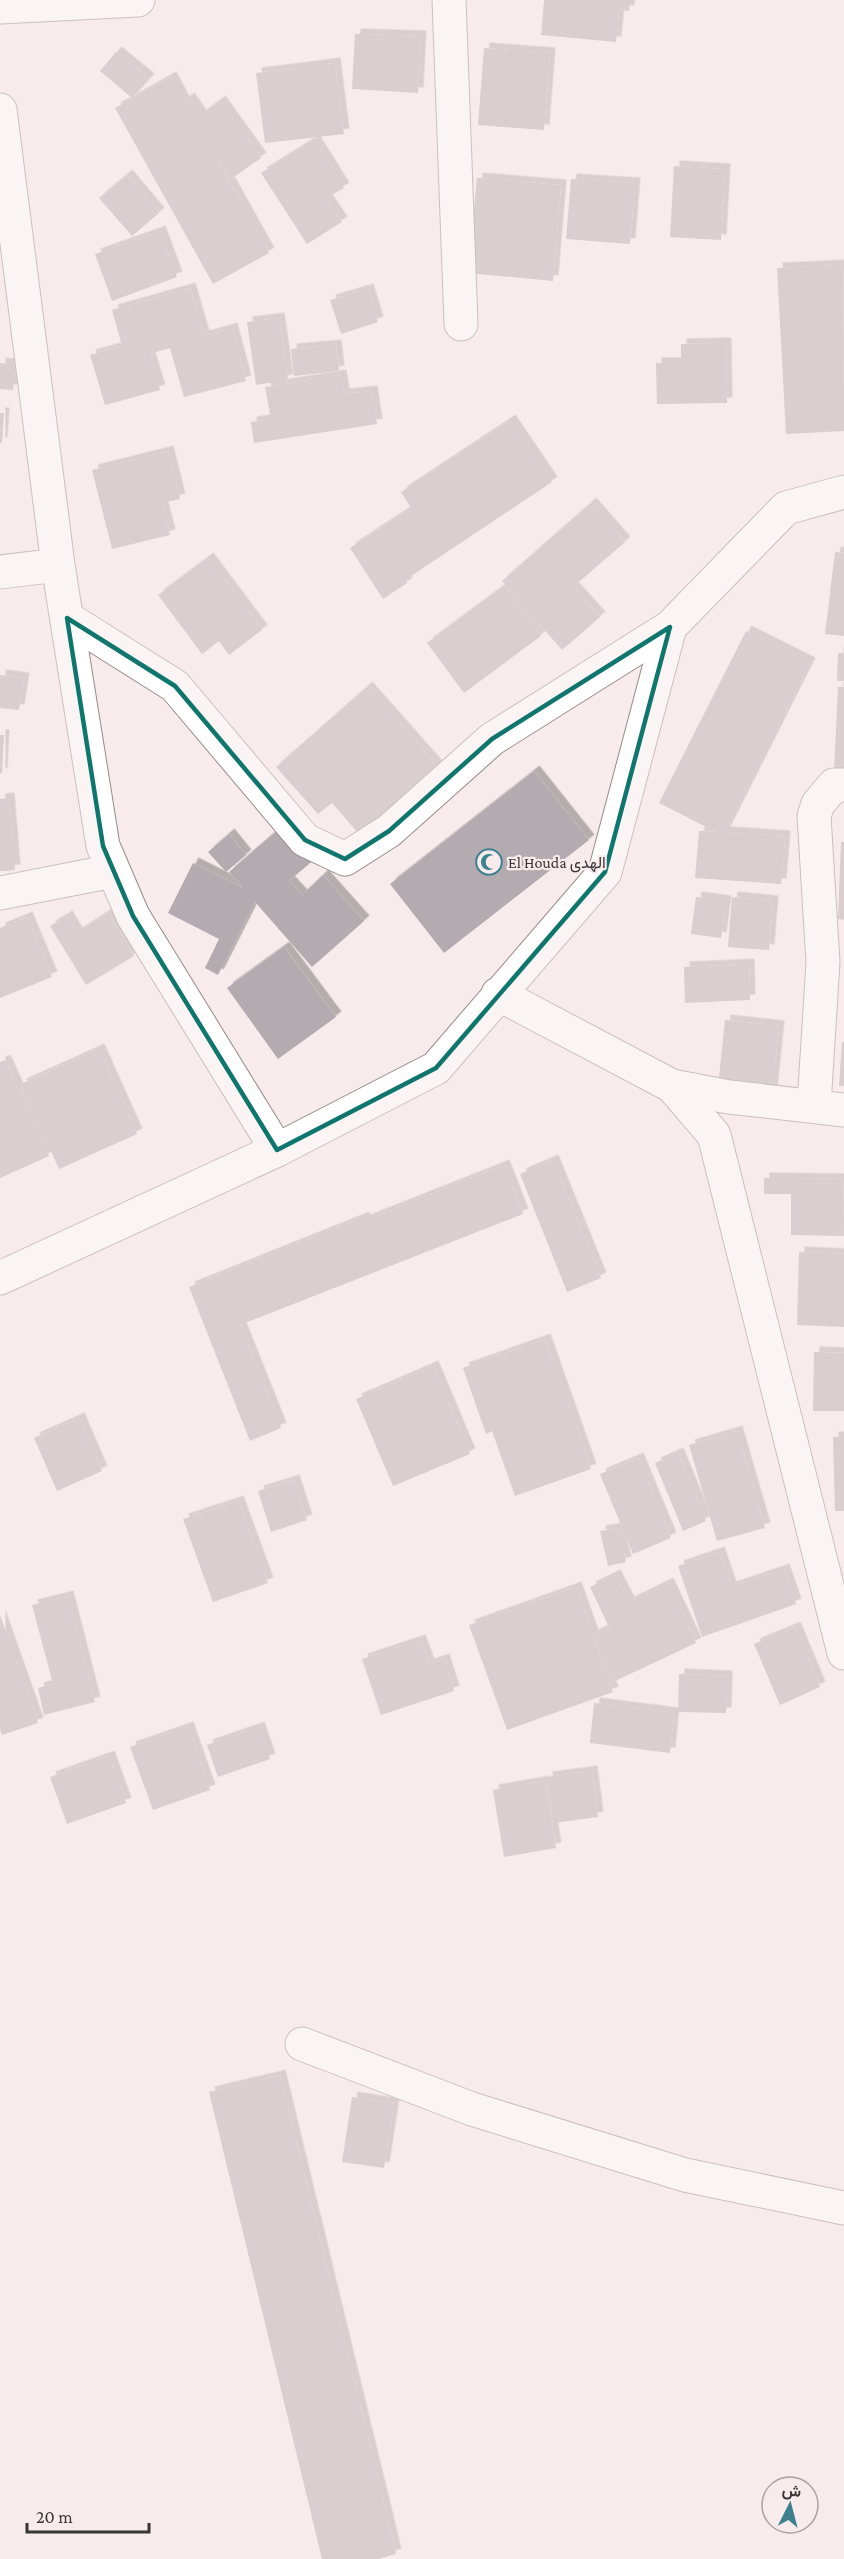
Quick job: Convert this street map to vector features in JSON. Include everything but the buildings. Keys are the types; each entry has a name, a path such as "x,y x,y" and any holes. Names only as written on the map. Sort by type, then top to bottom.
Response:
{"street":[{"path":"0,6 138,0"},
{"path":"449,0 461,324"},
{"path":"0,110 9,261 103,846 133,916 277,1150"},
{"path":"67,618 175,686 305,840 345,859 389,831 492,739 670,627 786,508 844,492"},
{"path":"0,572 58,565"},
{"path":"0,1278 277,1150 436,1068 605,872 670,627"},
{"path":"498,994 672,1086 729,1097 829,1108 814,816 818,804 830,789 834,785 844,785"},
{"path":"0,893 112,871"},
{"path":"672,1086 714,1135 832,1552 844,1653"},
{"path":"302,2044 472,2109 685,2175 844,2208"}],"highlighted area":[{"path":"67,618 175,686 305,840 345,859 389,831 492,739 670,627 605,872 436,1068 277,1150 133,916 103,846"}],"place":[{"name":"El Houda الهدى","path":"489,862"}]}
